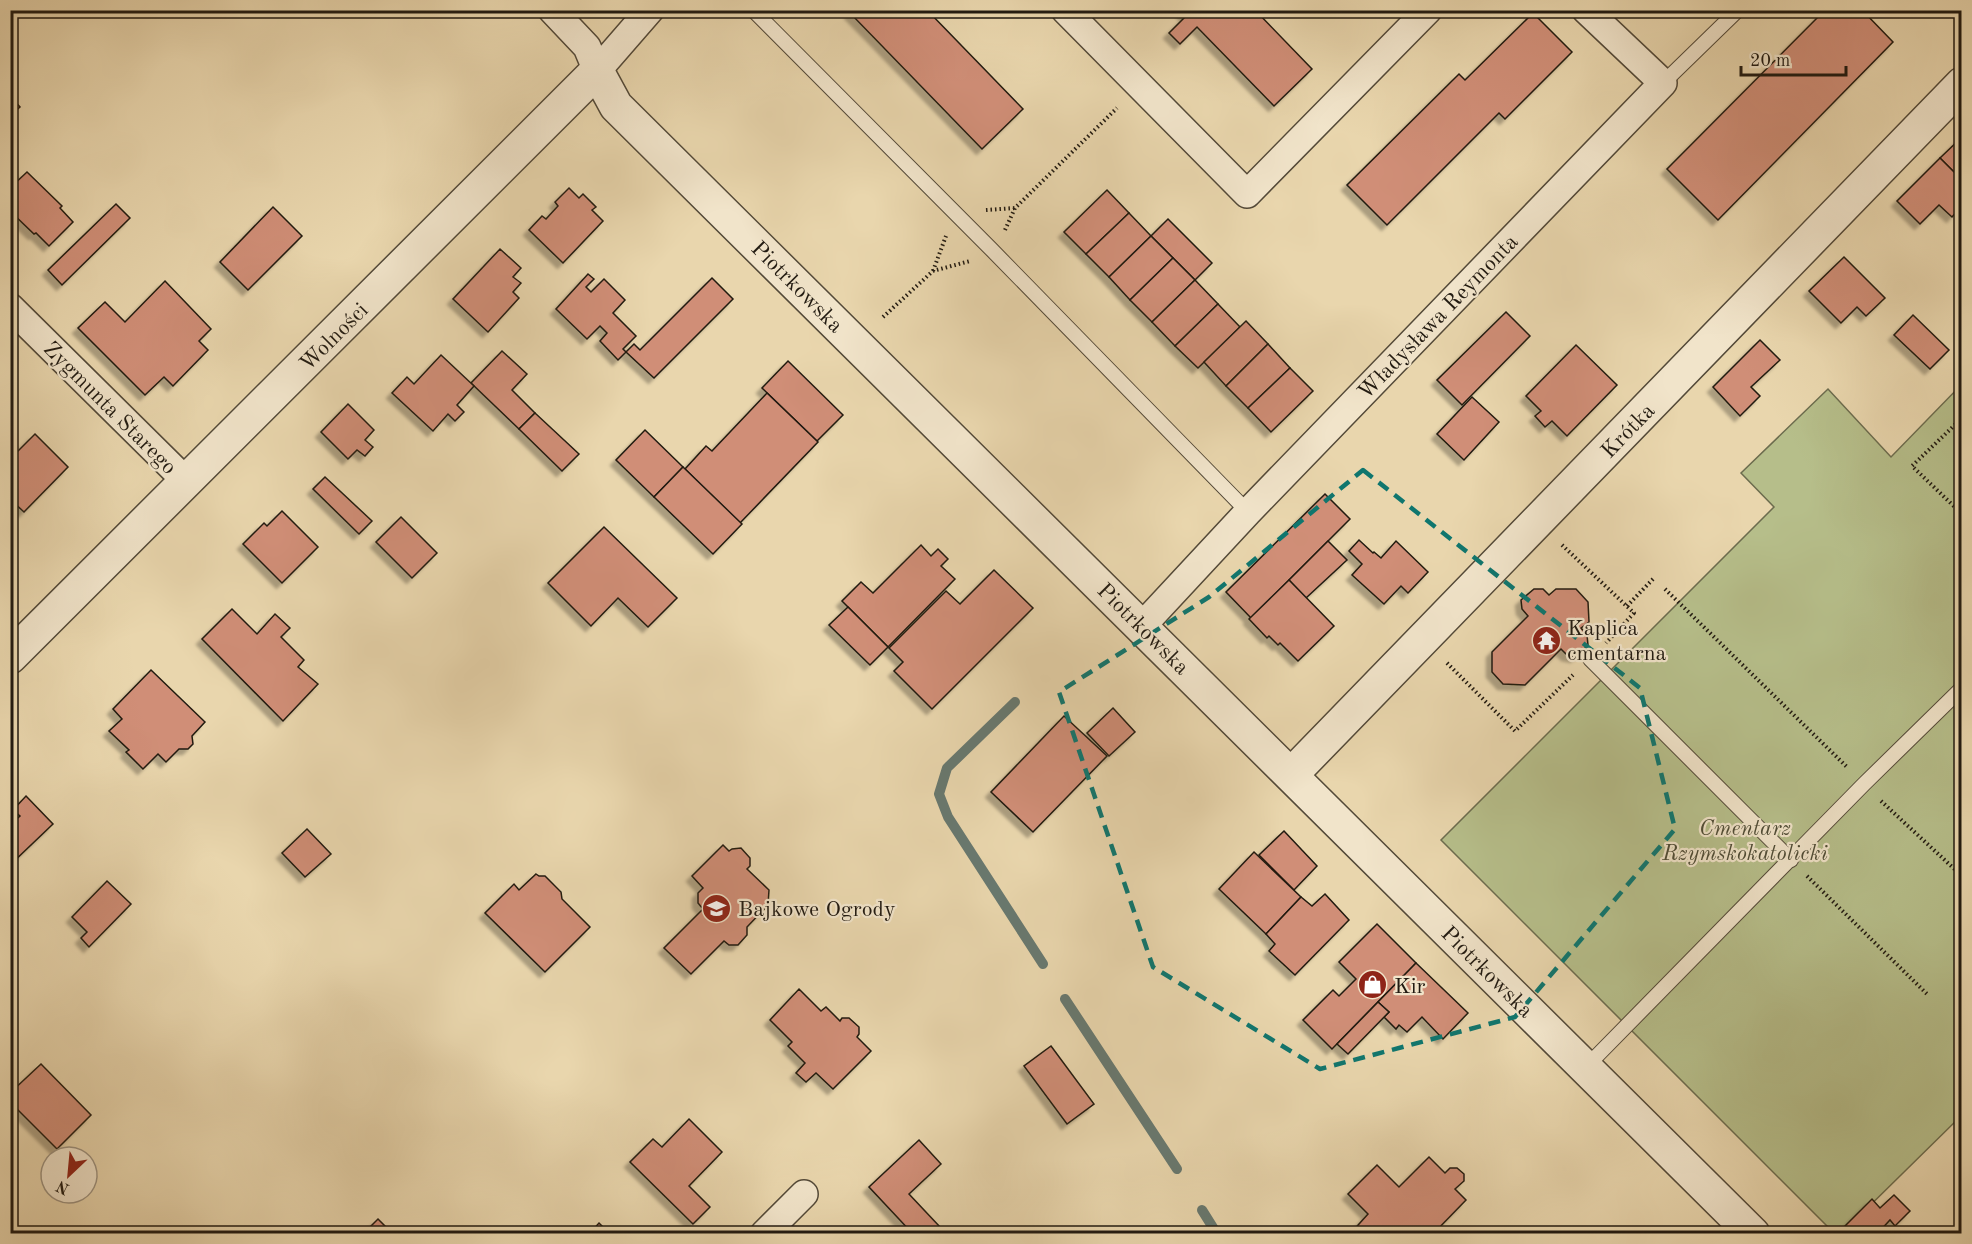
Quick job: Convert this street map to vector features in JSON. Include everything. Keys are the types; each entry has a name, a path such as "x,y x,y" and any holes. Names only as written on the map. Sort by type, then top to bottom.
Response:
{"street":[{"name":"Piotrkowska","path":"552,10 587,47 616,106 1753,1233"},
{"name":"Wolności","path":"10,657 597,71 650,10"},
{"path":"1065,10 1247,194 1428,10"},
{"path":"1586,10 1663,83"},
{"name":"Władysława Reymonta","path":"1142,627 1248,512 1663,83"},
{"name":"Krótka","path":"1292,775 1962,84"},
{"name":"Zygmunta Starego","path":"10,307 187,482"},
{"path":"764,1233 804,1194"}],"lane":[{"path":"753,10 1248,512"},
{"path":"1663,83 1738,10"},
{"path":"1590,659 1791,860"},
{"path":"1585,1068 1864,784 1962,688"}],"path":[{"path":"883,317 933,271 982,258 1001,239 1015,208 1139,87"},
{"path":"1962,418 1912,466 1962,514"},
{"path":"1424,639 1515,731 1634,614 1538,521"},
{"path":"1627,606 1654,578"},
{"path":"1665,589 1864,784 1962,876"},
{"path":"1791,860 1929,995"}],"highlighted area":[{"path":"1363,470 1640,688 1675,829 1515,1017 1320,1069 1153,967 1059,692 1209,597"}],"green space":[{"name":"Cmentarz Rzymskokatolicki","path":"1961,385 1961,1116 1842,1233 1834,1233 1441,840 1774,507 1741,473 1828,389 1891,457"}],"building":[{"path":"852,10 927,10 1023,109 982,149 850,13"},
{"path":"1180,10 1255,10 1312,69 1274,106 1197,27 1180,44 1169,33 1186,16"},
{"path":"1825,10 1862,10 1893,42 1718,220 1667,169"},
{"path":"1533,13 1572,52 1505,119 1499,113 1387,225 1347,185 1459,74 1465,80"},
{"path":"10,96 20,107 10,116"},
{"path":"1962,137 1962,180 1940,158"},
{"path":"1940,158 1962,180 1962,211 1959,209 1952,217 1939,205 1920,224 1897,201"},
{"path":"27,172 62,206 60,208 73,222 49,246 10,211 10,188"},
{"path":"569,188 579,198 583,194 596,207 592,210 603,221 563,263 529,230 542,216 546,219 558,206 555,202"},
{"path":"1107,190 1129,213 1086,254 1064,232"},
{"path":"116,204 130,218 62,285 48,270"},
{"path":"273,207 302,236 248,290 220,262"},
{"path":"1129,213 1151,236 1109,277 1086,254"},
{"path":"1168,219 1212,263 1195,280 1151,236"},
{"path":"1151,236 1173,258 1130,300 1109,277"},
{"path":"500,249 521,268 513,277 521,283 513,292 519,298 488,332 453,299"},
{"path":"1844,257 1885,298 1866,316 1857,307 1841,323 1809,291"},
{"path":"1173,258 1195,280 1152,322 1130,300"},
{"path":"588,274 594,279 586,287 591,292 604,279 625,300 613,313 636,336 623,349 626,352 618,360 600,341 607,333 600,326 587,339 556,309"},
{"path":"712,278 733,299 654,378 626,352 634,344 640,350"},
{"path":"1195,280 1218,304 1175,346 1152,322"},
{"path":"165,281 211,329 199,341 208,350 173,386 164,377 145,395 78,328 105,302 125,322"},
{"path":"1218,304 1240,327 1198,368 1175,346"},
{"path":"1506,312 1530,336 1462,405 1437,380"},
{"path":"1913,315 1949,350 1930,369 1894,335"},
{"path":"1246,321 1268,344 1226,386 1204,362"},
{"path":"1760,340 1780,360 1751,387 1760,396 1740,416 1713,387"},
{"path":"1268,344 1290,368 1248,408 1226,386"},
{"path":"1576,345 1617,385 1567,436 1552,421 1545,427 1535,416 1541,411 1526,396"},
{"path":"502,351 527,374 512,390 535,413 519,429 471,383"},
{"path":"441,355 474,386 457,405 464,412 455,421 448,414 433,431 392,393 407,377 414,384"},
{"path":"788,361 843,415 817,441 762,388"},
{"path":"1290,368 1313,391 1271,432 1248,408"},
{"path":"767,393 818,442 740,523 685,469 706,446 712,451"},
{"path":"1472,397 1499,422 1464,460 1437,434"},
{"path":"348,404 374,430 365,440 373,447 365,456 357,450 348,459 321,432"},
{"path":"535,413 579,454 562,471 519,429"},
{"path":"645,430 683,467 654,497 616,460"},
{"path":"35,434 68,467 24,512 10,499 10,459"},
{"path":"683,467 742,524 713,554 654,497"},
{"path":"325,477 372,521 359,534 313,489"},
{"path":"1325,494 1350,519 1251,618 1226,592"},
{"path":"282,511 318,547 282,583 243,544 264,523 267,526"},
{"path":"401,517 437,553 412,578 376,542"},
{"path":"604,527 677,598 648,627 618,598 591,626 548,583"},
{"path":"1359,540 1381,558 1396,541 1428,572 1408,593 1401,586 1384,604 1352,575 1362,564 1349,551"},
{"path":"1328,541 1347,560 1306,598 1289,580"},
{"path":"921,545 931,556 938,549 948,559 941,566 955,579 888,647 842,601 861,582 873,593"},
{"path":"994,570 1033,608 932,709 894,671 903,662 889,648 946,591 960,604"},
{"path":"1289,580 1334,626 1298,661 1280,643 1278,645 1269,636 1267,638 1249,619"},
{"name":"Kaplica cmentarna","path":"1534,589 1543,589 1549,595 1556,589 1576,589 1588,602 1589,622 1581,628 1587,635 1588,645 1576,657 1567,655 1561,649 1525,685 1503,684 1492,672 1492,652 1528,616 1522,609 1521,600"},
{"path":"848,607 888,647 870,665 829,625"},
{"path":"232,609 257,634 275,614 290,628 281,637 304,660 298,667 318,684 283,721 202,639"},
{"path":"151,670 205,722 192,736 193,744 188,749 179,749 166,762 158,754 143,769 126,752 129,750 109,731 122,719 113,709"},
{"path":"1113,708 1135,732 1109,756 1087,733"},
{"path":"1064,716 1107,756 1033,832 991,792"},
{"path":"26,796 53,824 10,865 10,825 20,816 13,810"},
{"path":"307,829 331,854 305,877 282,853"},
{"path":"1284,831 1317,866 1294,890 1259,855"},
{"path":"723,845 729,851 741,848 750,858 750,866 747,869 769,890 768,905 747,927 747,935 738,945 729,945 724,941 691,974 664,948 703,909 698,903 698,893 703,888 692,876"},
{"path":"1254,852 1301,897 1266,934 1219,889"},
{"path":"536,874 545,876 561,892 562,899 590,927 545,972 485,913 514,884 519,890"},
{"path":"107,881 131,904 89,947 81,938 87,932 72,917"},
{"path":"1325,894 1349,920 1295,975 1269,951 1275,944 1266,934 1301,897 1312,906"},
{"name":"Kir","path":"1377,924 1416,963 1332,1049 1303,1020 1333,990 1339,996 1356,979 1339,962"},
{"path":"1416,963 1468,1013 1443,1039 1422,1017 1407,1032 1399,1025 1396,1029 1384,1017 1389,1012 1378,1002"},
{"path":"799,989 821,1011 826,1007 840,1021 842,1018 849,1018 859,1027 857,1037 871,1051 833,1089 816,1073 806,1082 796,1073 805,1063 788,1046 792,1042 770,1020"},
{"path":"1378,1002 1389,1012 1348,1054 1337,1044"},
{"path":"1051,1046 1094,1104 1067,1124 1024,1066"},
{"path":"41,1064 91,1115 61,1145 53,1145 10,1102 10,1093"},
{"path":"689,1119 722,1152 689,1186 710,1207 693,1224 630,1162 653,1139 662,1147"},
{"path":"919,1140 941,1164 909,1194 940,1227 932,1234 913,1234 869,1187"},
{"path":"1429,1157 1445,1173 1450,1168 1457,1168 1464,1174 1464,1181 1455,1189 1466,1200 1433,1234 1350,1234 1368,1214 1348,1194 1377,1165 1399,1187"},
{"path":"1894,1195 1910,1211 1895,1226 1890,1220 1877,1234 1837,1234 1872,1199 1880,1208"},
{"path":"378,1219 393,1234 363,1234"},
{"path":"599,1223 610,1234 589,1234"}],"waterway":[{"path":"1015,702 947,768 939,794 948,817 1043,964"},
{"path":"1065,999 1177,1169"},
{"path":"1202,1210 1217,1234"}],"place":[{"name":"Kaplica cmentarna","path":"1546,640"},
{"name":"Bajkowe Ogrody","path":"717,908"},
{"name":"Kir","path":"1373,985"}]}
